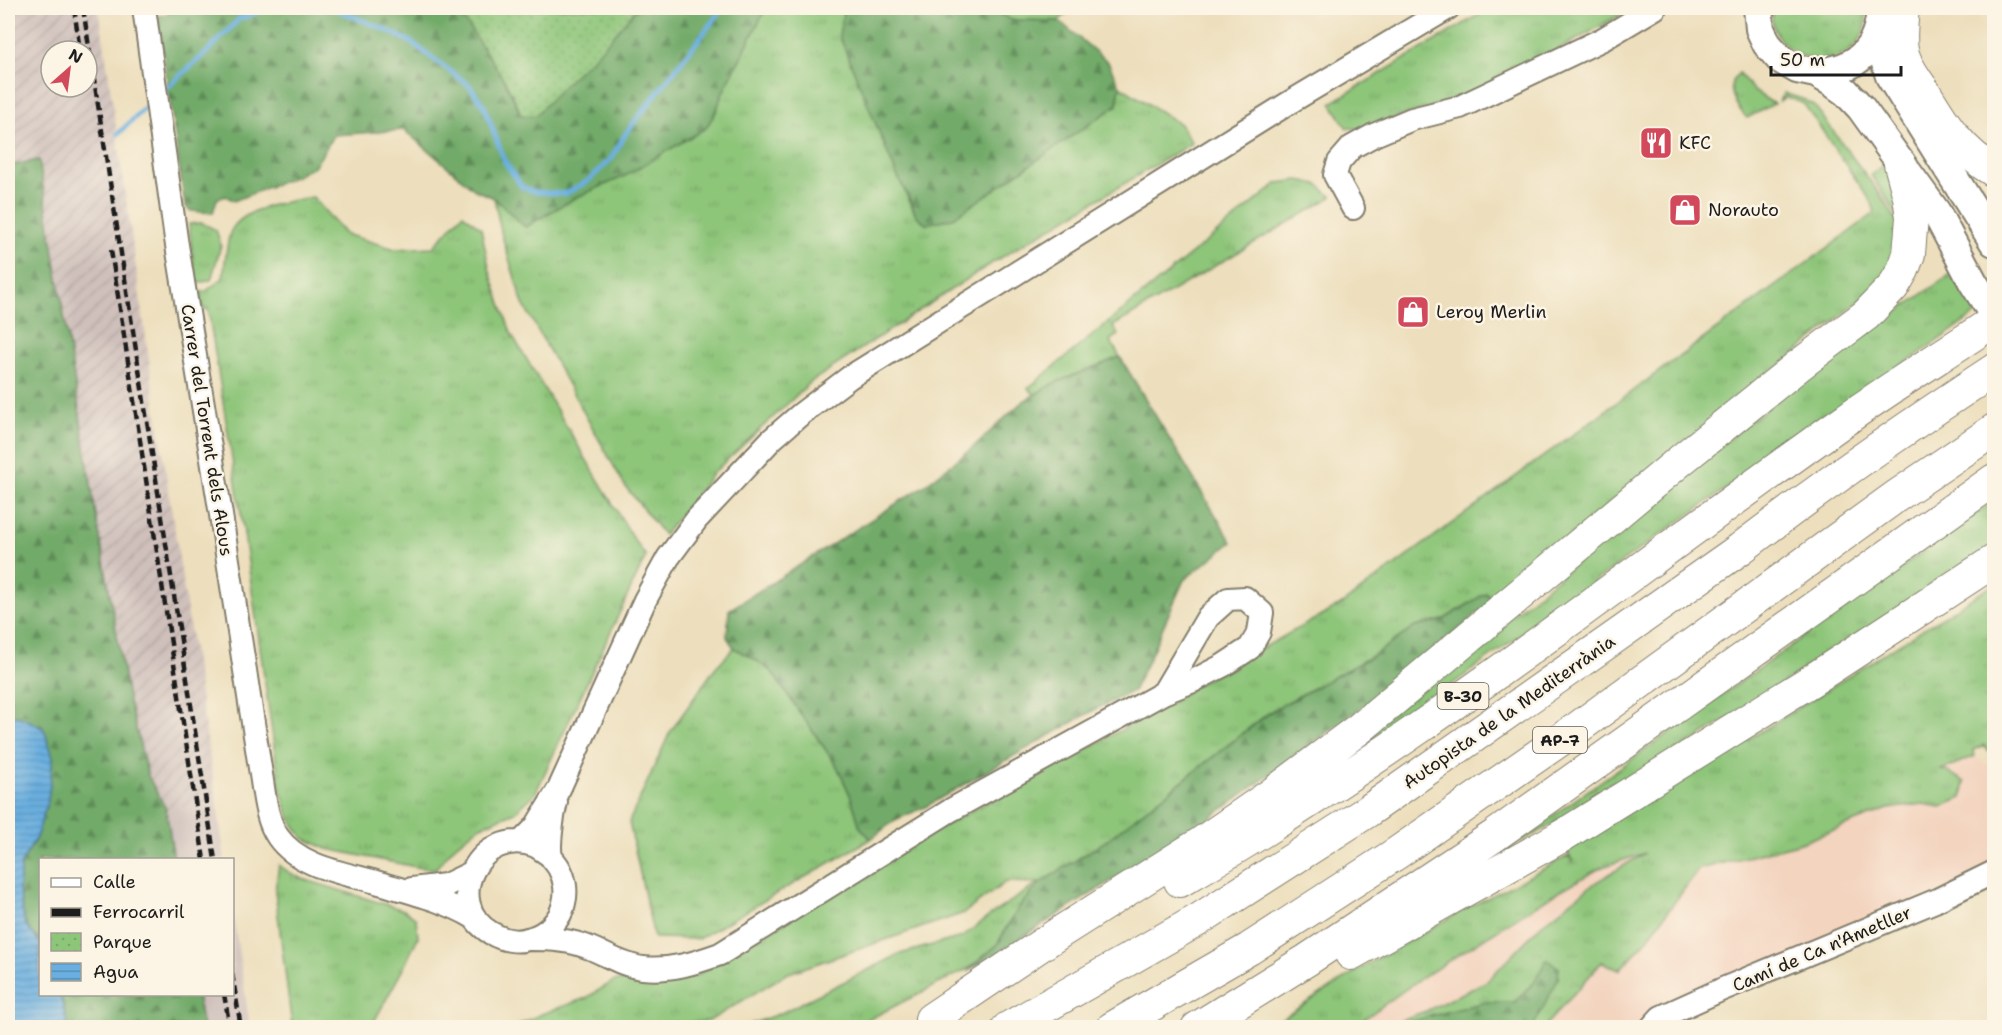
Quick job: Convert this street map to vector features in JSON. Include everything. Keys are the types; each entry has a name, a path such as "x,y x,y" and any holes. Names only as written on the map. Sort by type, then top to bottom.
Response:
{"highway":[{"path":"1903,8 1901,42 1903,56 1909,68 1961,146 1978,161 1995,171"},
{"path":"1931,140 1961,173 1984,189 1995,192"},
{"path":"921,1023 1201,843 1351,735 1681,460 1798,366 1866,315 1893,287 1909,254 1912,217 1900,164"},
{"name":"B-30","path":"921,1023 1013,976 1123,914 1290,814 1463,696 1846,419 1987,324"},
{"name":"Autopista de la Mediterrània","path":"1008,1028 1198,920 1368,811 1740,549 1860,460 1995,370"},
{"name":"AP-7","path":"1112,1028 1249,949 1397,853 1585,722 1898,495 1995,430"},
{"path":"1197,1028 1307,960 1494,836 1995,480"},
{"path":"1215,1028 1562,836 1809,682 1995,561"}],"main road":[{"path":"1758,8 1760,29 1767,44 1780,59 1797,69 1816,73 1833,72 1849,66 1863,56 1879,21"},
{"path":"1879,21 1890,76 1995,242"},
{"path":"1816,73 1846,92 1861,108 1936,212 1973,282 1987,324"}],"street":[{"name":"Carrer del Torrent dels Alous","path":"144,8 164,159 267,810 278,838 304,859 326,868 404,890"},
{"path":"521,842 535,828 559,789 645,600 668,558 697,519 772,439 850,377 1292,101 1448,8"},
{"path":"1353,208 1335,175 1340,162 1352,147 1412,119 1460,108 1603,39 1655,8"},
{"path":"530,939 546,931 558,919 564,904 566,887 561,870 551,856 537,847 521,842 504,844 490,850 478,860 467,888 469,904 475,918 485,929 498,937 513,940 560,940 589,947 613,959 642,968 686,966 720,954 951,810 1163,693 1224,665 1250,648 1259,632 1262,612 1245,598 1228,599 1208,617 1163,693"},
{"path":"551,856 553,819 559,789"},
{"name":"Camí de Ca n'Ametller","path":"1651,1028 1661,1017 1672,1012 1935,902 1995,872"},
{"path":"404,890 446,885 471,873"},
{"path":"404,890 453,906 475,918"},
{"path":"564,904 574,927 589,947"}],"shaded area":[{"path":"8,8 99,8 156,409 217,804 166,809 148,776 128,698 96,515 40,161 8,166"},
{"path":"1954,746 1975,756 1994,771 1994,871 1651,1027 1353,1028 1420,979 1554,894 1627,853"},
{"path":"217,804 225,858 174,858 166,809"},
{"path":"234,920 250,1027 203,1027 197,996 234,996"}],"green space":[{"path":"182,8 446,8 466,22 505,81 521,115 569,80 597,54 637,8 766,8 706,128 625,176 575,198 525,227 494,198 475,190 404,130 334,135 315,166 234,201 226,196 217,199 213,213 191,211 185,206 157,17"},
{"path":"445,8 637,8 597,54 535,116 521,115 505,81 466,22"},
{"path":"766,8 840,8 843,15 839,35 896,173 916,215 926,224 953,218 1117,105 1120,86 1180,124 1192,143 984,268 812,381 714,472 664,535 625,486 523,304 502,236 494,198 526,227 716,112 722,94"},
{"path":"840,8 990,8 1011,20 1059,21 1108,62 1120,86 1117,105 953,218 926,224 916,215 896,173 839,35 843,15"},
{"path":"990,8 1074,8 1058,21 1011,20"},
{"path":"1490,8 1633,8 1567,45 1458,99 1359,129 1347,128 1331,103"},
{"path":"1772,8 1867,8 1866,22 1864,31 1855,46 1841,55 1825,59 1809,58 1794,52 1781,41 1773,26"},
{"path":"1739,73 1754,91 1774,104 1747,118 1737,105 1732,92 1732,81"},
{"path":"1784,93 1814,105 1879,193 1905,233 1890,276 1493,600 1486,593 1443,620 1415,627 1374,655 1271,711 1103,843 1040,883 1008,924 997,945 969,968 854,1027 743,1027 781,1013 900,954 962,937 1039,883 1006,882 964,913 786,974 709,1021 640,1028 513,1028 539,1015 586,998 614,981 697,975 932,832 1123,729 1133,717 1169,705 1196,685 1342,604 1875,213 1872,203 1804,104 1786,97 1778,102"},
{"path":"39,160 128,698 148,776 166,809 174,858 39,858 39,942 25,924 19,892 21,864 36,838 53,757 30,723 24,719 8,719 8,166"},
{"path":"1887,163 1905,227 1871,175"},
{"path":"1299,180 1317,184 1332,197 1113,326 1118,335 1110,340 1120,357 1054,383 1035,395 1028,388 1278,183"},
{"path":"313,197 345,234 395,249 433,247 463,214 481,228 490,272 511,333 636,543 646,556 535,794 515,812 479,827 457,844 435,869 327,849 303,838 290,819 280,789 243,527 208,309 203,309 200,292 206,291 223,278 229,236 237,223 246,216 268,206"},
{"path":"202,223 216,230 221,245 211,280 196,284 189,224"},
{"path":"1955,271 1980,311 1272,810 1799,382"},
{"path":"1120,357 1232,542 1184,580 1133,691 1094,710 925,807 895,820 871,839 860,827 851,797 837,766 772,672 734,648 727,637 729,610 924,486 972,448 1022,402 1054,383"},
{"path":"1994,501 1994,547 1639,776 1499,854"},
{"path":"1994,584 1994,749 1988,751 1984,745 1973,750 1975,756 1941,770 1965,782 1962,798 1941,807 1923,804 1888,809 1798,844 1699,869 1643,945 1619,970 1602,962 1544,1027 1381,1027 1426,1011 1487,981 1540,926 1596,882 1645,853 1602,867 1554,894 1420,979 1353,1027 1267,1028 1363,967 1462,911 1568,856 1574,863 1564,847 1708,765"},
{"path":"1486,593 1493,600 1402,678 1202,824 967,972 997,945 1019,907 1040,883 1103,843 1272,711 1374,655 1415,627 1443,620"},
{"path":"734,648 772,672 837,766 851,797 860,827 871,839 698,939 654,938 629,822 670,732 715,668"},
{"path":"279,865 303,879 404,910 416,919 418,937 371,1027 292,1027 275,891"},
{"path":"1547,959 1559,968 1558,979 1533,1027 1407,1027 1412,1021 1485,1002 1515,1002 1534,982"},
{"path":"61,996 197,996 203,1027 65,1027 67,1021"}],"water":[{"path":"16,716 44,729 53,757 48,801 36,838 21,864 19,891 25,924 39,942 39,996 60,996 67,1021 65,1027 8,1027 8,719"}],"waterway":[{"path":"162,92 209,50 239,19 270,8"},
{"path":"332,8 411,42 469,85 484,106 505,162 522,187 536,192 565,194 588,181 611,159 626,133 723,8"},
{"path":"118,134 151,102"},
{"path":"8,239 11,236"}],"railway":[{"path":"74,8 78,39"},
{"path":"83,8 215,858"},
{"path":"111,250 204,858"},
{"path":"234,985 241,1028"},
{"path":"224,996 230,1028"}],"place":[{"name":"KFC","path":"1656,143"},
{"name":"Norauto","path":"1685,210"},
{"name":"Leroy Merlin","path":"1413,312"}]}
